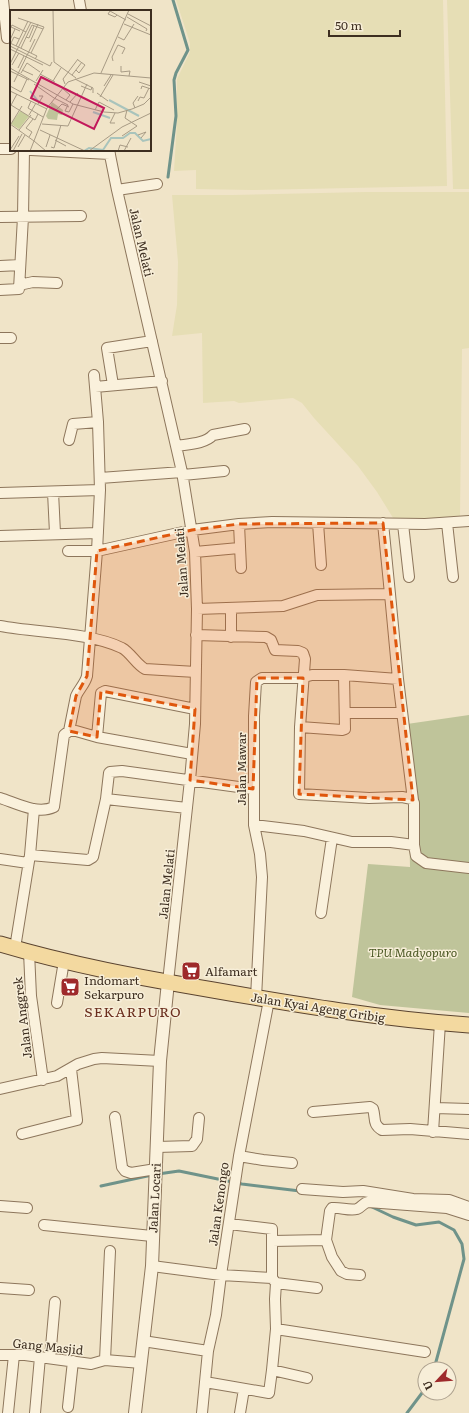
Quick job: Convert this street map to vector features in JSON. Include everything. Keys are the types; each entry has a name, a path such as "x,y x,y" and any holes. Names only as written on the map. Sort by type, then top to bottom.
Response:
{"main road":[{"name":"Jalan Kyai Ageng Gribig","path":"0,944 64,961 262,999 352,1013 469,1025"}],"street":[{"path":"3,0 6,38"},
{"path":"79,0 81,10"},
{"path":"0,290 19,289 23,217 24,151"},
{"path":"72,151 109,152"},
{"name":"Jalan Melati","path":"109,152 183,474 195,552 197,609 195,709 190,780 168,982"},
{"path":"117,190 157,184"},
{"path":"0,217 81,216"},
{"path":"0,266 20,265"},
{"path":"19,285 33,282 57,283"},
{"path":"0,338 11,338"},
{"path":"113,385 107,348 152,341"},
{"path":"69,731 76,696 85,683 87,676 97,551 100,478 98,422 94,375"},
{"path":"95,387 162,381"},
{"path":"69,440 73,424 98,422"},
{"path":"176,446 203,441 213,435 245,429"},
{"path":"100,478 224,471"},
{"path":"0,493 100,490"},
{"path":"53,492 55,533"},
{"path":"68,551 97,551 192,530 239,524 272,522 403,524 469,521"},
{"path":"318,523 321,565"},
{"path":"383,523 397,679 413,800 414,845 416,856 419,860 426,863 469,868"},
{"path":"447,523 454,577"},
{"path":"239,524 241,568"},
{"path":"403,524 409,577"},
{"path":"0,536 55,533 98,533"},
{"path":"195,552 239,548"},
{"path":"197,609 283,606 300,599 317,595 390,594"},
{"path":"230,608 231,637"},
{"path":"0,626 90,638 123,649 145,669 196,672"},
{"path":"196,635 266,637 271,640 275,650 298,651 303,653 305,660 300,727 299,794 370,798 402,797 413,800"},
{"name":"Jalan Mawar","path":"262,999 262,877 260,854 254,825 253,789 256,682 262,678 300,678 312,674 397,679"},
{"path":"300,727 345,729 344,675"},
{"path":"97,737 101,693 105,691 195,709"},
{"path":"345,713 402,713"},
{"path":"0,798 34,809 49,809 54,807 64,735 69,731 76,730 97,737 192,754"},
{"path":"0,858 90,860 93,857 106,799 110,772 122,771 253,789"},
{"path":"106,799 187,808"},
{"name":"Jalan Anggrek","path":"34,809 19,933 31,996 43,1080"},
{"path":"254,825 304,831 352,842 391,842 414,845"},
{"path":"321,913 332,838"},
{"path":"57,1003 64,961"},
{"name":"Jalan Locari","path":"135,1413 152,1266 160,1061 168,982"},
{"name":"Jalan Kenongo","path":"202,1413 208,1351 216,1315 262,999"},
{"path":"433,1132 440,1023"},
{"path":"0,1089 57,1076 83,1063 102,1058 160,1061"},
{"path":"22,1134 77,1120 71,1068"},
{"path":"313,1112 370,1107 374,1112 374,1122 378,1128 382,1130 410,1129 469,1134"},
{"path":"435,1108 469,1109"},
{"path":"115,1117 122,1167 125,1172 156,1172"},
{"path":"157,1147 192,1146 197,1139 198,1118"},
{"path":"238,1156 292,1163"},
{"path":"302,1189 343,1192 403,1206 448,1208 469,1211"},
{"path":"360,1275 347,1274 341,1271 332,1257 326,1240 330,1211 332,1208 356,1209 360,1207 366,1198 378,1192 413,1199 449,1200 469,1211"},
{"path":"0,1206 27,1208"},
{"path":"205,1382 269,1393 276,1330 272,1229 229,1224"},
{"path":"44,1225 152,1236"},
{"path":"272,1241 326,1240"},
{"path":"105,1360 110,1251"},
{"path":"152,1266 274,1280 317,1288"},
{"path":"0,1288 29,1290"},
{"path":"35,1413 55,1302"},
{"path":"276,1330 425,1352"},
{"path":"143,1341 208,1351"},
{"name":"Gang Masjid","path":"0,1355 45,1358 91,1364 105,1360 140,1363"},
{"path":"8,1413 14,1355"},
{"path":"68,1407 73,1361"},
{"path":"272,1370 307,1378"},
{"path":"240,1413 244,1389"}],"highlighted area":[{"path":"383,523 413,800 299,794 303,678 257,678 253,789 190,780 195,709 101,691 97,737 69,731 76,696 87,676 97,551 192,530 239,524"}],"shaded area":[{"path":"176,0 443,0 447,186 252,190 196,189 196,170 174,171 177,123 177,79 190,52 190,43"},
{"path":"447,0 469,0 469,189 453,189"},
{"path":"469,192 469,348 462,349 460,517 395,521 377,492 358,466 302,403 293,398 239,403 234,401 203,403 202,333 172,336 177,305 178,262 172,195"}],"green space":[{"name":"TPU Madyopuro","path":"469,715 469,1013 380,1005 352,997 368,864 410,867 407,724"}],"waterway":[{"path":"168,177 176,116 174,80 188,50 173,0"},
{"path":"158,1174 179,1171 242,1184 300,1191"},
{"path":"101,1186 152,1175"},
{"path":"371,1205 372,1207 393,1217 416,1225 439,1222 454,1230 462,1244 464,1259 436,1361"},
{"path":"407,1413 417,1400"}],"place":[{"name":"Alfamart","path":"191,971"},
{"name":"Indomart Sekarpuro","path":"70,987"}],"district":[{"name":"SEKARPURO","path":"133,1011"}]}
